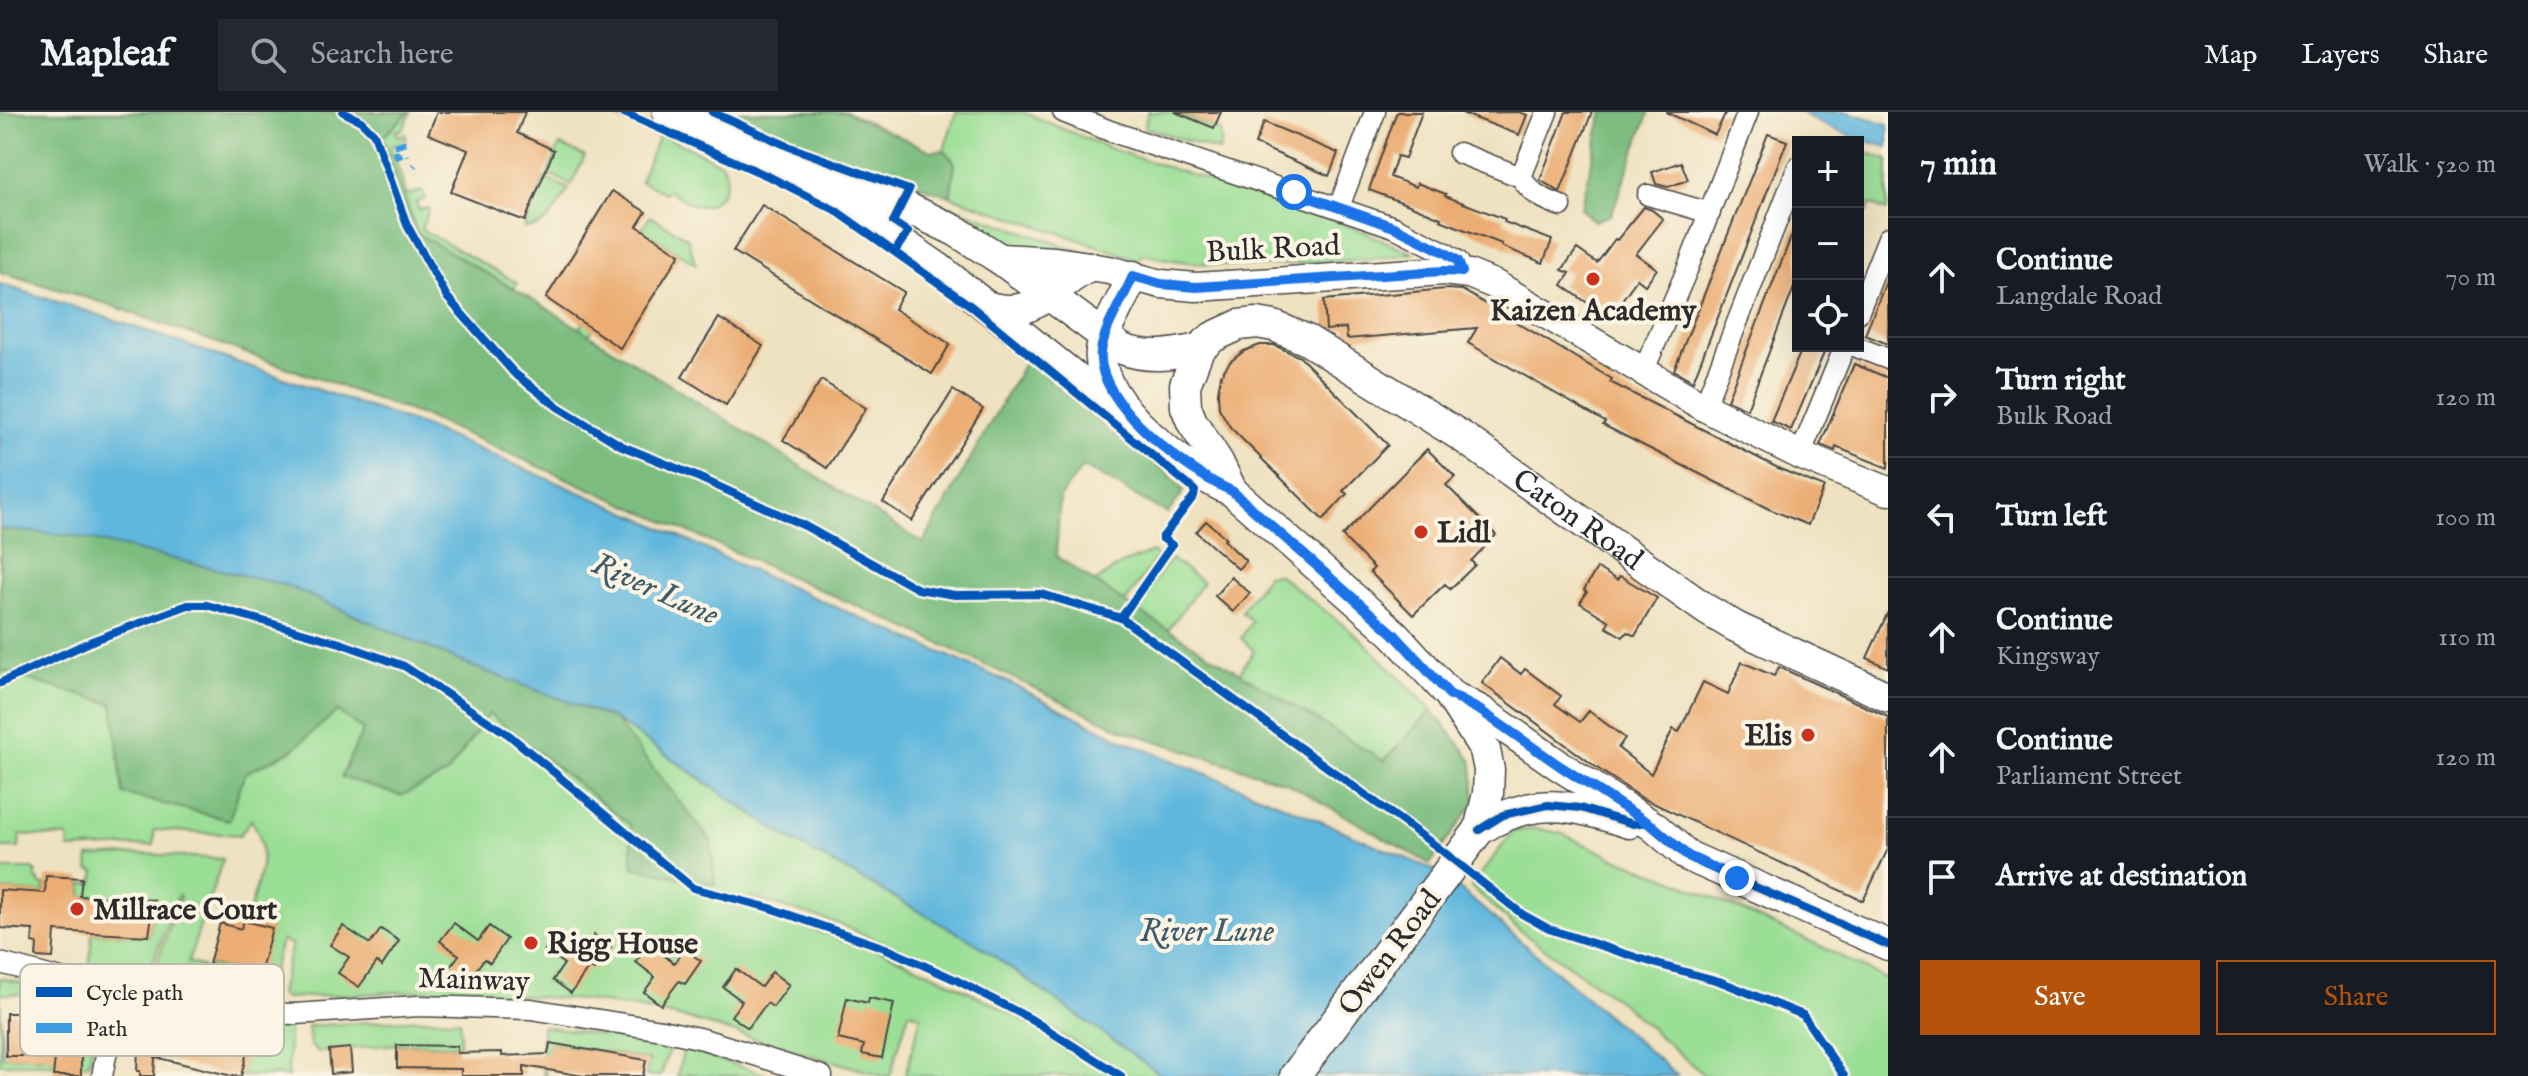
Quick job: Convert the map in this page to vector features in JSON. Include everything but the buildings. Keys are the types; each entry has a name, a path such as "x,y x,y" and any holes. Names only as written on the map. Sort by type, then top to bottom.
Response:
{"main road":[{"path":"668,112 798,169 836,178 902,204 956,231 1049,294 1104,337 1137,354 1157,357 1199,349"},
{"path":"798,169 822,189 937,267 1105,403 1149,433"},
{"path":"1000,259 1089,267"},
{"path":"985,306 1015,312 1027,309 1071,276 1089,267"},
{"path":"1133,276 1104,337 1101,359 1103,371 1124,409 1149,433 1193,469 1232,491 1394,634 1449,694 1481,711 1647,822 1688,856 1888,945"},
{"name":"Caton Road","path":"1199,349 1213,337 1239,325 1257,323 1274,326 1307,340 1461,436 1707,610 1736,627 1888,697"},
{"path":"1199,349 1185,385 1186,407 1232,491"},
{"name":"Owen Road","path":"1295,1076 1475,837 1488,794 1489,770 1485,750 1449,694"},
{"path":"1475,837 1503,815 1548,805 1580,808 1633,824 1647,822"}],"street":[{"path":"1063,112 1121,135 1394,227 1446,253 1458,261 1462,272"},
{"path":"1339,207 1375,112"},
{"path":"1521,177 1547,112"},
{"path":"1643,372 1710,213 1748,112"},
{"path":"1459,153 1521,177 1537,197 1561,206"},
{"path":"1704,407 1792,182"},
{"path":"1648,195 1710,213"},
{"path":"1864,298 1888,238"},
{"name":"Bulk Road","path":"1089,267 1161,284 1196,287 1462,272 1496,285 1704,407 1800,455 1888,491"},
{"path":"1864,350 1888,359"},
{"path":"1800,455 1843,352"},
{"name":"Mainway","path":"0,963 20,968"},
{"name":"Mainway","path":"284,1014 418,1006 531,1009 690,1036 822,1076"},
{"path":"102,1076 106,1056"}],"green space":[{"path":"0,112 409,112 383,137 417,233 542,305 923,543 1027,358 1109,432 1166,471 1184,491 1168,513 1083,467 1060,497 1056,556 1133,608 1384,761 1432,710 1472,760 1475,802 1430,864 1287,783 1123,730 903,626 424,416 107,304 0,272"},
{"path":"409,112 403,129 396,131 399,136 405,134 407,139 391,146 407,195 422,191 425,199 416,202 419,210 429,210 421,229 517,283 514,289 417,233 382,137"},
{"path":"604,112 614,112 721,163 725,169 726,183 719,196 708,204 698,206 667,190 665,193 640,181 659,136"},
{"path":"721,112 846,112 931,151 944,150 955,165 950,196 792,142"},
{"path":"956,112 1023,112 1111,149 1350,226 1413,253 1252,266 1188,262 1142,254 1139,260 950,196 955,165 944,150"},
{"path":"1148,112 1173,112 1219,130 1222,139 1219,151 1144,127"},
{"path":"1603,112 1649,112 1611,215 1594,221 1581,209"},
{"path":"560,145 585,156 571,185 548,173"},
{"path":"1864,152 1888,160 1887,211 1870,204 1867,213 1864,212"},
{"path":"545,178 569,189 546,221 533,228 524,228"},
{"path":"932,202 1094,256 1010,248 931,206"},
{"path":"650,216 687,238 696,264 651,236 589,335 579,329"},
{"path":"0,529 75,535 285,585 469,665 614,719 711,841 715,885 633,867 630,825 489,714 447,774 401,796 341,777 363,730 337,711 291,751 245,773 229,820 123,794 113,704 6,671 0,673"},
{"path":"1152,552 1157,557 1125,603 1095,582 1120,565"},
{"path":"1171,559 1203,582 1168,630 1133,608"},
{"path":"1278,574 1361,639 1432,710 1384,761 1239,673 1254,651 1241,638 1252,621 1241,612 1267,575"},
{"path":"5,671 113,704 229,819 245,773 291,751 337,711 364,730 447,774 489,714 630,825 715,885 614,719 785,837 974,942 1163,1076 1127,1076 1017,1006 947,969 836,923 751,897 751,907 859,946 885,952 946,980 996,1005 1118,1076 905,1076 921,1016 909,1012 890,1076 883,1076 688,1019 583,1000 439,990 284,998 284,977 292,944 281,941 275,964 262,964 271,928 246,921 262,856 258,832 251,820 240,835 154,830 154,845 69,849 68,837 20,835 19,848 0,848 0,673"},
{"path":"1535,828 1563,834 1671,879 1888,980 1888,1076 1705,1076 1618,1000 1520,931 1471,887 1513,832"},
{"path":"145,854 223,859 188,962 194,964 156,964 180,897 178,895 152,964 89,964 92,933 149,936 154,900 82,896 82,884 93,883 95,872 88,869 89,857"},
{"path":"0,869 32,869 39,884 45,885 44,893 0,890"},
{"path":"0,978 20,983 20,994 0,994"},
{"path":"0,994 3,1056 90,1056 89,1064 0,1064"},
{"path":"421,1019 460,1020 460,1045 398,1044 317,1052 310,1045 308,1026"},
{"path":"542,1026 668,1045 661,1076 646,1076 649,1060 550,1043 545,1075 548,1076 543,1076"},
{"path":"284,1028 289,1028 288,1076 241,1076 245,1056 284,1056"},
{"path":"684,1049 765,1074 700,1076 690,1073 688,1076 677,1076"}],"water":[{"path":"1800,112 1847,112 1888,124 1888,147 1864,141 1864,136 1851,136"},
{"name":"River Lune","path":"0,284 421,425 643,519 737,564 1006,681 1120,739 1441,873 1678,1076 1163,1076 974,942 785,836 614,719 469,665 285,585 75,536 0,529"}],"marked path":[{"path":"406,142 394,146 397,157 406,153 407,156"}],"cycle path":[{"path":"343,112 361,121 374,134 407,225 447,297 514,373 558,407 622,446 805,526 918,589 955,595 1042,594 1121,618 1436,846 1522,914 1549,929 1719,981 1803,1015 1844,1076"},
{"path":"622,112 770,177 835,210 971,306 1195,491 1162,538 1172,545 1121,618"},
{"path":"712,112 790,147 909,190 893,222 908,232 895,251"},
{"path":"0,683 92,641 188,605 207,605 340,643 404,666 509,735 693,888 770,908 885,948 1029,1018 1121,1076"},
{"path":"1479,830 1503,815 1548,805 1580,808 1633,824 1647,822 1688,856 1705,865 1888,945"}],"place":[{"name":"Kaizen Academy","path":"1593,279"},
{"name":"Lidl","path":"1421,532"},
{"name":"Elis","path":"1808,735"},
{"name":"Millrace Court","path":"77,909"},
{"name":"Rigg House","path":"531,943"}],"route":[{"path":"1294,192 1394,227 1446,253 1458,261 1462,272 1196,287 1161,284 1133,276 1104,337 1101,350 1103,371 1124,409 1182,461 1215,484 1232,491 1394,634 1449,694 1481,711 1653,826 1688,856 1737,878"}]}
